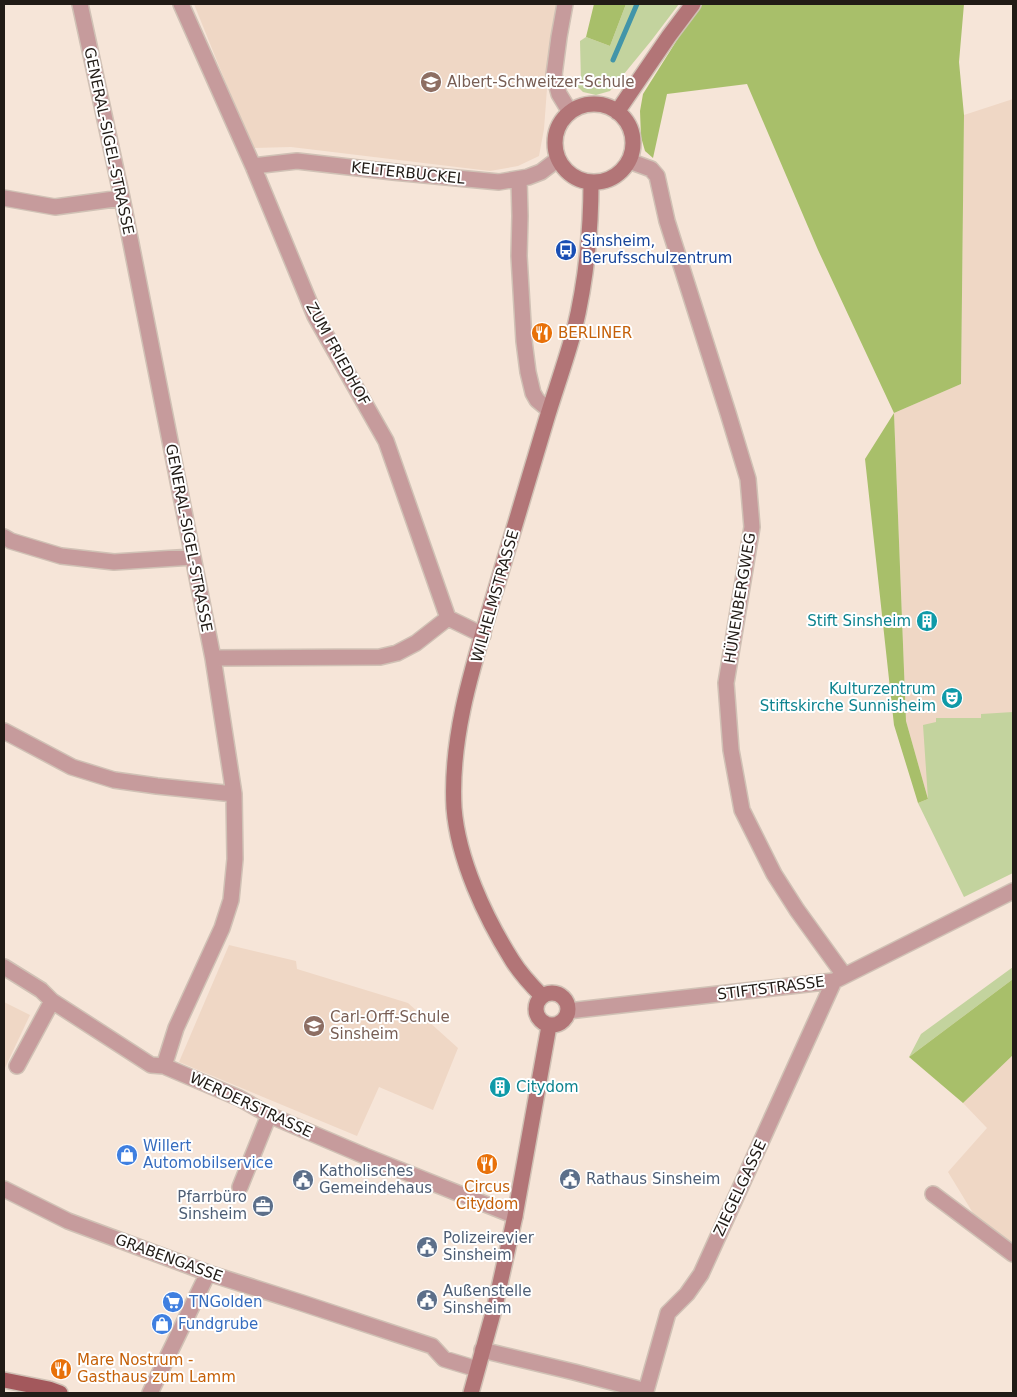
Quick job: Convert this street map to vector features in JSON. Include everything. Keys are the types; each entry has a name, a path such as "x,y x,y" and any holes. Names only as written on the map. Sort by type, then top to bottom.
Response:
{"main road":[{"path":"617,112 693,4"},
{"path":"599,104 617,112 626,120 632,137 632,152 624,167 615,176 600,182 584,181 570,174 558,159 555,146 555,138 560,123 570,112 580,106 599,104"},
{"name":"WILHELMSTRASSE","path":"542,996 512,960 476,891 458,836 454,811 454,764 462,715 482,635 574,332 586,270 591,182"},
{"path":"546,993 558,994 565,1000 568,1011 560,1024 549,1026 542,1023 536,1015 536,1004 546,993"},
{"path":"471,1393 495,1306 515,1216 549,1026"},
{"path":"4,1380 49,1388 60,1393"}],"street":[{"name":"GENERAL-SIGEL-STRASSE","path":"80,4 122,198 194,557 213,658 234,794 235,859 231,900 222,928 176,1028 164,1066"},
{"name":"ZUM FRIEDHOF","path":"181,4 253,166 315,316 386,441 448,618"},
{"path":"565,4 558,37 554,74 559,94 570,112"},
{"name":"KELTERBUCKEL","path":"253,166 297,161 499,182 519,179 541,172 558,159"},
{"name":"HÜNENBERGWEG","path":"628,161 651,169 657,176 667,221 748,479 752,527 726,683 731,750 742,810 774,874 839,978"},
{"path":"519,179 519,256 524,341 533,393 537,400 549,410"},
{"path":"4,198 55,207 122,198"},
{"path":"6,544 61,556 114,562 194,557"},
{"path":"213,658 380,657 397,653 416,643 448,618 482,635"},
{"path":"4,731 72,767 114,780 234,794"},
{"name":"STIFTSTRASSE","path":"568,1011 839,978 1013,891"},
{"name":"WERDERSTRASSE","path":"4,967 41,990 52,1001 151,1065 164,1066 239,1098 269,1115 515,1216"},
{"name":"ZIEGELGASSE","path":"482,1350 646,1391 668,1313 687,1294 701,1274 839,978"},
{"path":"17,1066 52,1001"},
{"path":"240,1187 269,1115"},
{"name":"GRABENGASSE","path":"4,1189 68,1220 208,1273 432,1346 444,1358 477,1369"},
{"path":"933,1194 1013,1254"},
{"path":"150,1393 208,1273"}],"shaded area":[{"path":"194,4 557,4 550,48 544,129 539,156 518,166 490,171 291,147 252,148"},
{"path":"1013,99 1013,807 928,799 906,721 894,413 961,384 964,115"},
{"name":"Carl-Orff-Schule Sinsheim","path":"229,945 296,961 297,969 408,1003 458,1048 433,1110 379,1087 357,1136 179,1062"},
{"path":"4,1002 30,1015 4,1070"},
{"path":"1013,1055 1013,1246 976,1218 948,1172 987,1128 963,1103"}],"green space":[{"path":"594,4 626,4 610,46 586,37"},
{"path":"626,4 679,4 610,91 596,95 583,92 577,86 581,83 580,41 586,37 610,46"},
{"path":"703,4 964,4 959,62 964,115 961,384 894,413 818,250 747,84 667,94 653,158 645,151 641,137 640,111 643,94 694,13"},
{"path":"894,413 906,721 928,799 918,803 894,725 865,459"},
{"path":"1013,712 1013,873 964,897 918,803 928,799 923,725 936,722 936,718 981,718 981,714"},
{"path":"1013,967 1013,979 909,1057 921,1034"},
{"path":"1013,979 1013,1055 963,1103 909,1057"}],"waterway":[{"path":"613,60 637,4"}],"place":[{"name":"Albert-Schweitzer-Schule","path":"431,82"},
{"name":"Sinsheim, Berufsschulzentrum","path":"566,250"},
{"name":"BERLINER","path":"542,333"},
{"name":"Stift Sinsheim","path":"927,621"},
{"name":"Kulturzentrum Stiftskirche Sunnisheim","path":"952,698"},
{"name":"Carl-Orff-Schule Sinsheim","path":"314,1026"},
{"name":"Citydom","path":"500,1087"},
{"name":"Willert Automobilservice","path":"127,1155"},
{"name":"Circus Citydom","path":"487,1164"},
{"name":"Rathaus Sinsheim","path":"570,1179"},
{"name":"Katholisches Gemeindehaus","path":"303,1180"},
{"name":"Pfarrbüro Sinsheim","path":"263,1206"},
{"name":"Polizeirevier Sinsheim","path":"427,1247"},
{"name":"Außenstelle Sinsheim","path":"427,1300"},
{"name":"TNGolden","path":"173,1302"},
{"name":"Fundgrube","path":"162,1324"},
{"name":"Mare Nostrum - Gasthaus zum Lamm","path":"61,1369"}]}
